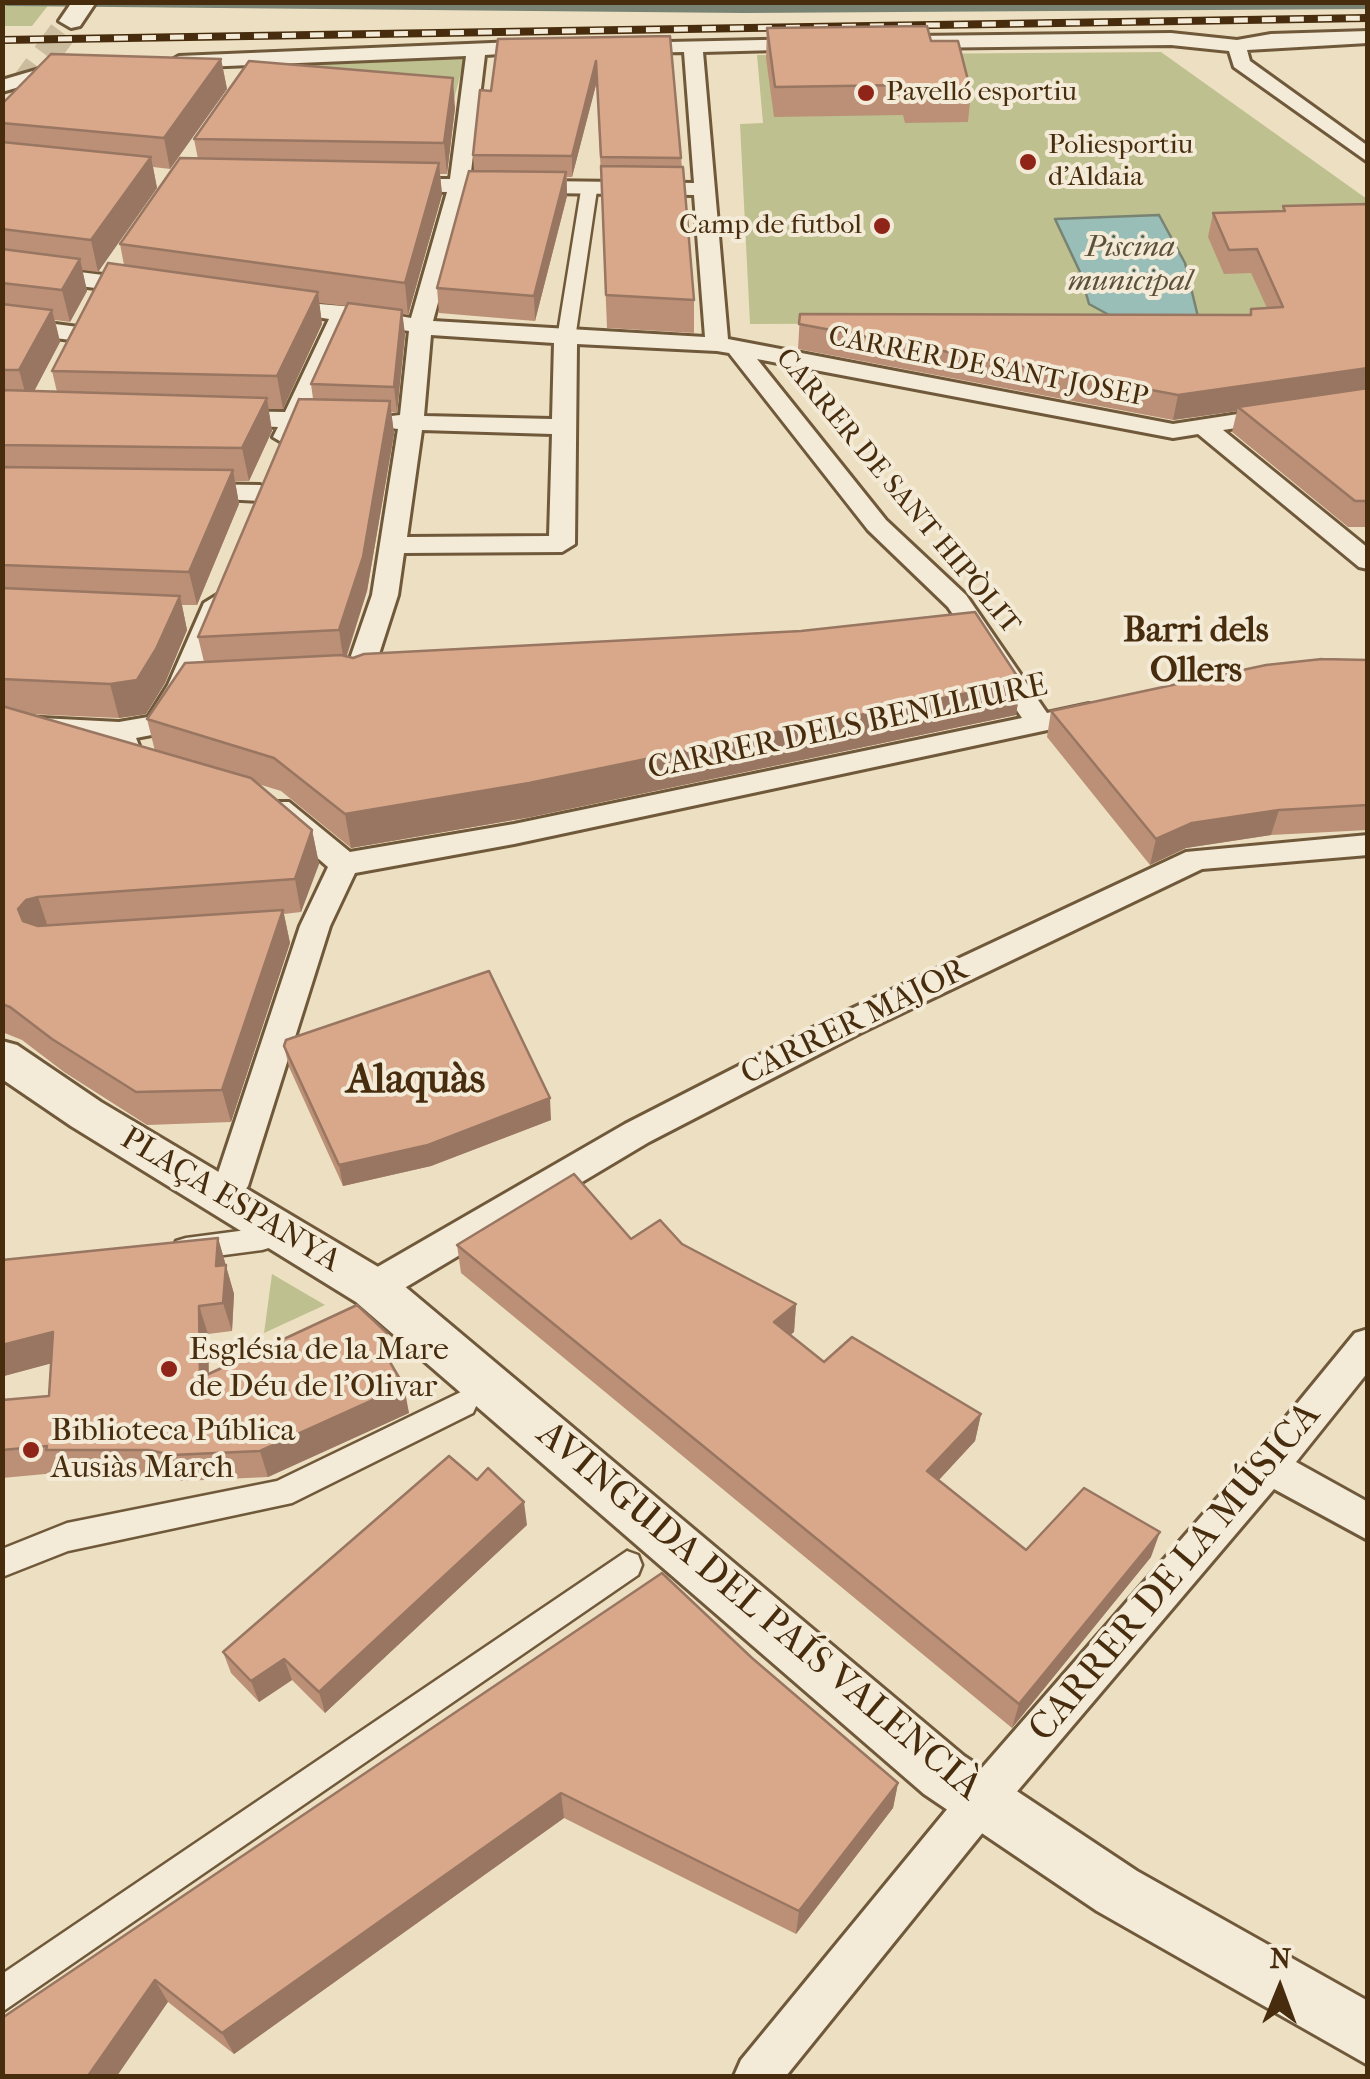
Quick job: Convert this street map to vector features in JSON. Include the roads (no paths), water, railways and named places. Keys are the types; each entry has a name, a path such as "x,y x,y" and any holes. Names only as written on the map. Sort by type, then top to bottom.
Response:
{"street":[{"path":"900,43 1171,40 1237,46 1271,40 1368,37"},
{"path":"611,47 833,44"},
{"path":"1237,46 1241,63 1368,156"},
{"path":"166,63 257,67 476,48 558,47"},
{"path":"694,47 706,189 728,348"},
{"path":"395,676 347,679 385,595 421,324 459,187 476,48"},
{"path":"14,96 57,68 89,65"},
{"path":"14,96 57,68"},
{"path":"379,185 706,189"},
{"path":"392,545 562,544 566,339 589,190"},
{"path":"2,268 112,275 166,290"},
{"path":"2,324 82,327 112,275"},
{"name":"CARRER DE SANT JOSEP","path":"264,303 459,332 728,348 1173,431 1368,401"},
{"path":"161,491 256,502 344,313"},
{"name":"CARRER DE SANT HIPÒLIT","path":"728,348 877,526 957,602 1040,723"},
{"path":"195,418 566,427"},
{"path":"1203,426 1363,546"},
{"path":"124,745 157,725 182,685 224,582"},
{"path":"173,617 210,618"},
{"path":"945,637 981,633"},
{"path":"182,685 221,684"},
{"name":"CARRER DELS BENLLIURE","path":"344,864 514,834 1113,708"},
{"path":"2,725 124,745 182,775"},
{"path":"221,1196 231,1186 315,926 344,864 270,802 253,797"},
{"name":"CARRER MAJOR","path":"373,1288 637,1133 849,1024 1197,859 1368,845"},
{"path":"277,929 315,926"},
{"name":"PLAÇA ESPANYA","path":"2,1058 86,1114 373,1288"},
{"path":"166,1251 262,1239"},
{"name":"AVINGUDA DEL PAÍS VALENCIÀ","path":"373,1288 944,1775 1117,1891 1368,2035"},
{"name":"CARRER DE LA MÚSICA","path":"757,2076 982,1800 1269,1467 1368,1344"},
{"path":"2,1563 67,1537 281,1494 463,1404"},
{"path":"1269,1467 1368,1522"},
{"path":"2,1995 627,1565"}],"water":[{"name":"Piscina municipal","path":"1159,215 1185,263 1199,321 1120,321 1089,304 1080,272 1055,219"}],"waterway":[{"path":"8,2 744,9 1368,5"}],"tunnel":[{"path":"21,89 71,21"}],"railway":[{"path":"2,40 1368,18"}],"place":[{"name":"Pavelló esportiu","path":"866,93"},
{"name":"Poliesportiu d'Aldaia","path":"1028,162"},
{"name":"Camp de futbol","path":"882,226"},
{"name":"Església de la Mare de Déu de l'Olivar","path":"169,1369"},
{"name":"Biblioteca Pública Ausiàs March","path":"31,1450"}],"district":[{"name":"Barri dels Ollers","path":"1196,652"},
{"name":"Alaquàs","path":"416,1082"}]}
